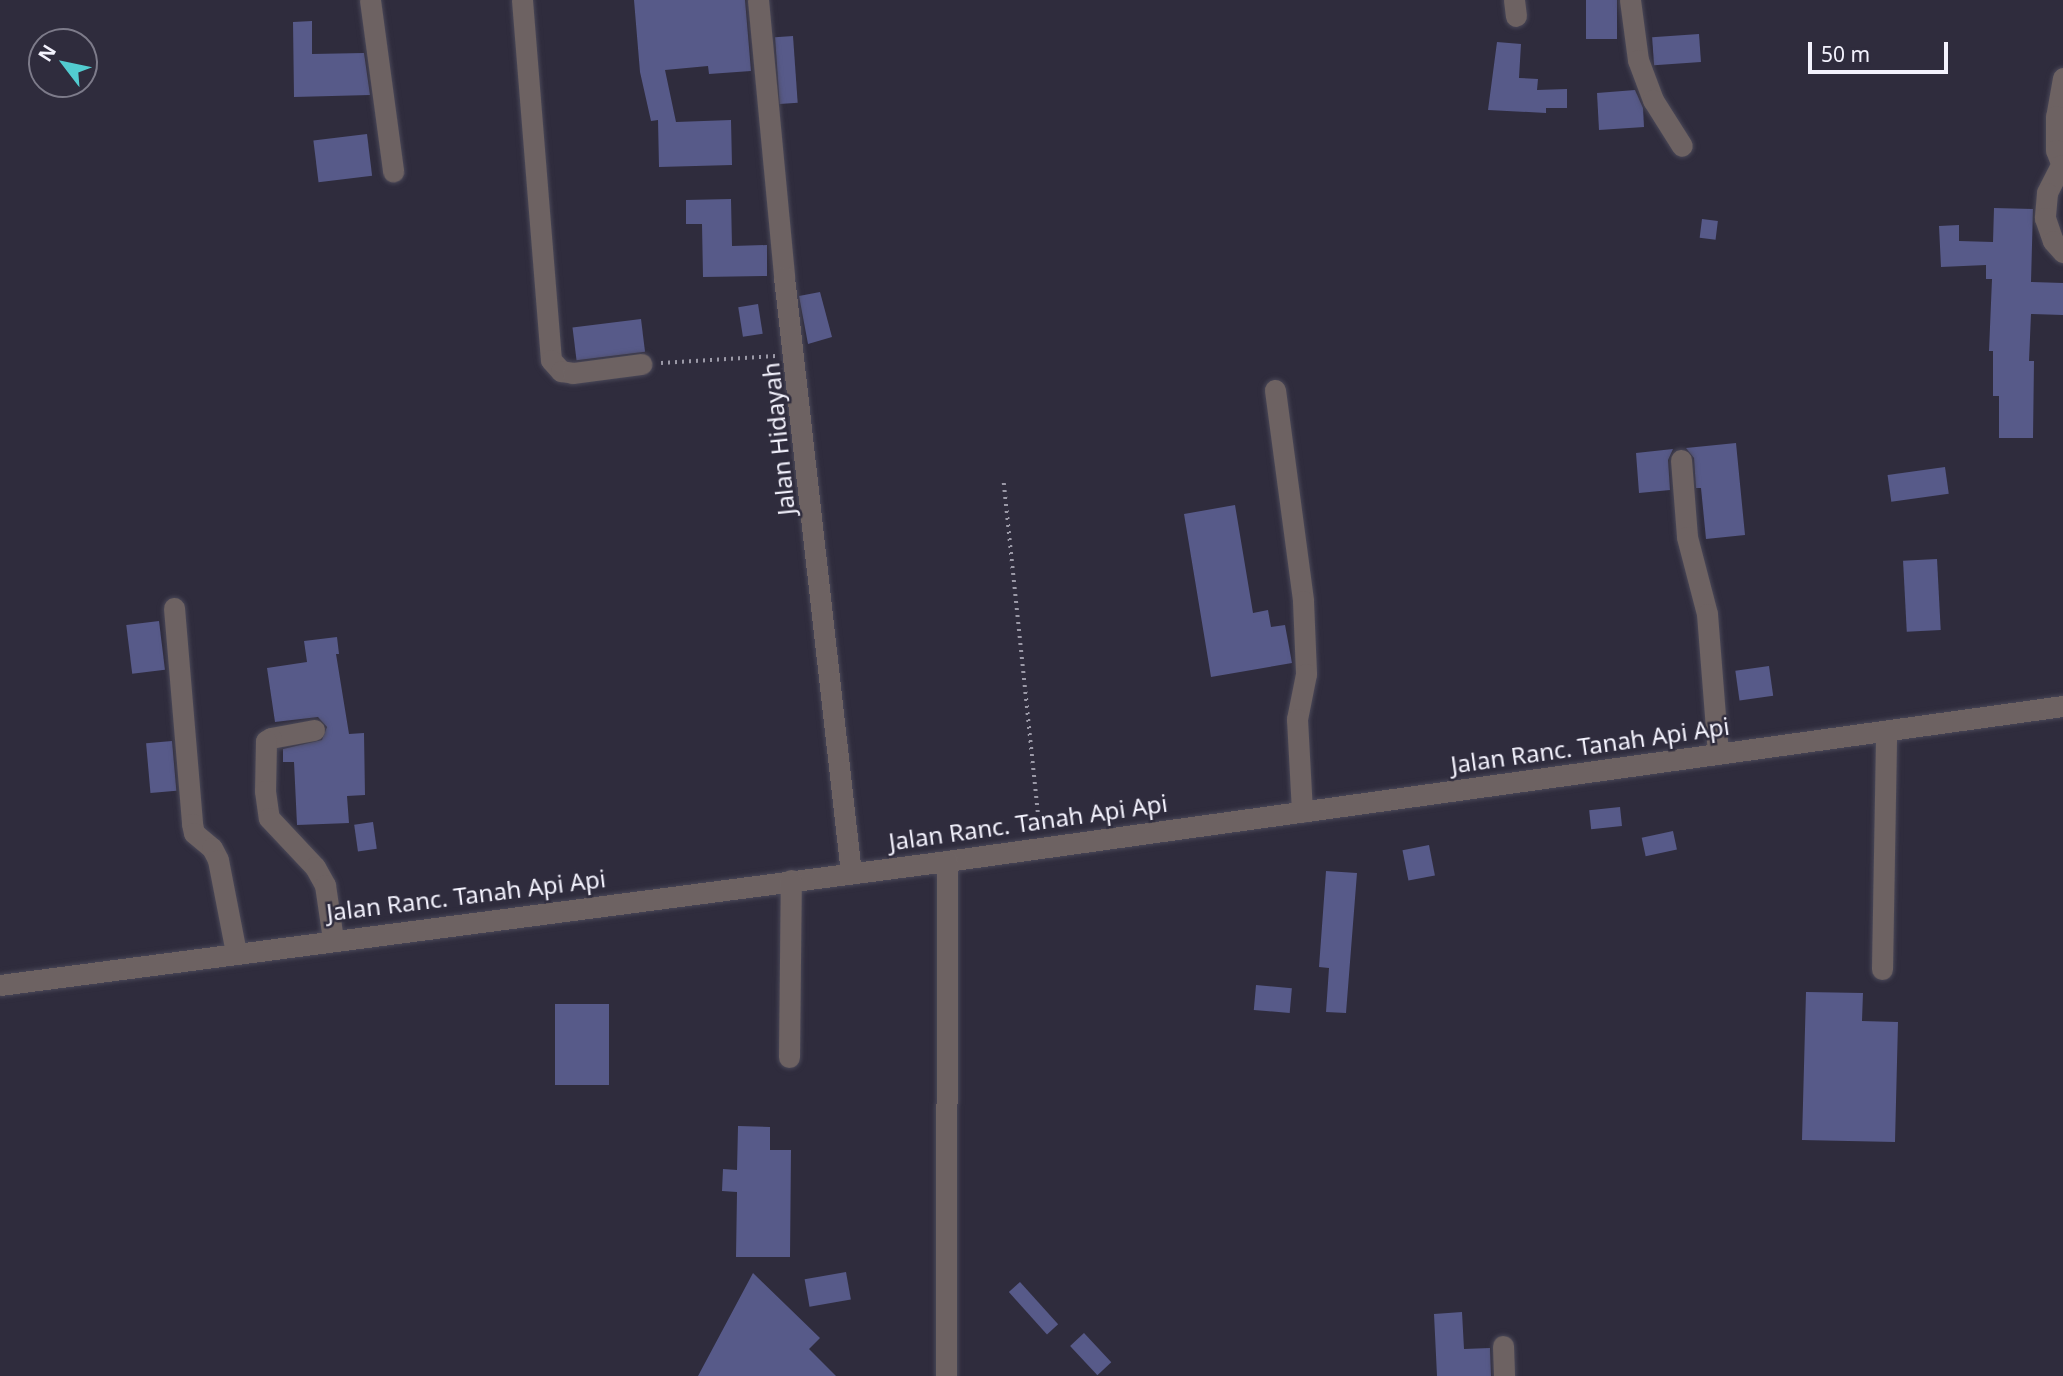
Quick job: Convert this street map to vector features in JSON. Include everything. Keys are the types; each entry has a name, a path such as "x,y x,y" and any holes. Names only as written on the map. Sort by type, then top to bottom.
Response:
{"street":[{"path":"370,0 393,171"},
{"path":"522,0 551,360 561,371 573,373 641,364"},
{"name":"Jalan Hidayah","path":"758,0 784,277 795,355 851,873"},
{"path":"1630,0 1638,60 1653,100 1682,146"},
{"path":"2063,78 2056,116 2056,150 2062,166 2047,192 2045,218 2053,241 2063,252"},
{"path":"1275,390 1303,601 1306,674 1297,719 1302,811"},
{"path":"1681,460 1687,537 1707,614 1718,754"},
{"path":"174,608 192,824 194,833 212,848 218,860 236,953"},
{"name":"Jalan Ranc. Tanah Api Api","path":"0,985 333,939 851,873 2063,706"},
{"path":"314,730 266,741 265,791 270,818 306,857 326,885 333,939"},
{"path":"1882,970 1886,731"},
{"path":"946,1376 947,860"},
{"path":"789,1057 791,880"},
{"path":"1503,1346 1504,1376"}],"path":[{"path":"641,364 795,355"},
{"path":"1004,483 1042,847"}],"building":[{"path":"634,0 745,0 751,71 709,74 708,66 665,70 676,122 731,120 732,165 659,167 658,120 651,121 640,72"},
{"path":"1586,0 1617,0 1617,39 1586,39"},
{"path":"312,21 312,54 364,53 370,95 294,97 293,22"},
{"path":"1699,34 1701,62 1654,65 1652,37"},
{"path":"793,36 798,103 780,104 775,37"},
{"path":"1497,42 1521,44 1519,78 1538,79 1537,90 1567,89 1567,108 1546,108 1546,113 1488,110"},
{"path":"1635,90 1643,108 1644,127 1599,130 1597,93"},
{"path":"367,134 372,176 319,182 313,141"},
{"path":"731,199 732,246 767,245 767,276 703,277 702,224 686,224 686,200"},
{"path":"1994,208 2033,209 2031,282 2063,283 2063,315 2031,314 2029,361 2034,361 2033,438 1999,438 1999,396 1993,396 1993,351 1989,351 1992,279 1986,279 1986,265 1941,267 1939,226 1959,225 1959,241 1993,242"},
{"path":"1702,219 1718,221 1716,240 1700,238"},
{"path":"820,292 832,337 808,344 799,296"},
{"path":"758,304 763,334 743,337 738,307"},
{"path":"641,319 645,352 577,360 573,327"},
{"path":"1736,443 1745,535 1706,539 1701,488 1696,488 1694,458 1686,448"},
{"path":"1673,449 1668,460 1670,490 1639,493 1636,453"},
{"path":"1945,467 1949,494 1891,502 1888,475"},
{"path":"1235,505 1253,613 1268,610 1271,627 1285,625 1292,663 1211,677 1184,514"},
{"path":"1937,559 1941,630 1907,632 1903,561"},
{"path":"159,621 165,670 132,674 126,625"},
{"path":"337,637 339,654 336,654 349,734 364,733 365,795 347,796 349,823 297,825 294,762 283,762 283,749 322,740 327,727 318,717 275,722 267,668 307,662 304,641"},
{"path":"1769,666 1773,696 1740,700 1735,671"},
{"path":"172,741 176,791 150,793 146,743"},
{"path":"1620,807 1622,826 1591,829 1589,810"},
{"path":"373,822 377,849 358,851 354,825"},
{"path":"1673,831 1677,850 1646,856 1642,838"},
{"path":"1429,845 1435,875 1408,881 1402,850"},
{"path":"1326,871 1357,873 1346,1013 1326,1012 1329,968 1319,967"},
{"path":"1256,985 1292,988 1290,1013 1254,1010"},
{"path":"1806,992 1863,993 1862,1021 1898,1022 1895,1142 1802,1140"},
{"path":"555,1004 609,1004 609,1085 555,1085"},
{"path":"738,1126 770,1127 770,1150 791,1150 790,1257 736,1257 737,1192 722,1191 723,1169 737,1170"},
{"path":"846,1272 851,1300 810,1307 805,1279"},
{"path":"753,1273 820,1338 809,1349 836,1376 698,1376"},
{"path":"1020,1282 1058,1324 1047,1334 1009,1292"},
{"path":"1462,1312 1464,1349 1490,1348 1491,1376 1437,1376 1434,1314"},
{"path":"1084,1333 1111,1362 1097,1375 1070,1346"}]}
